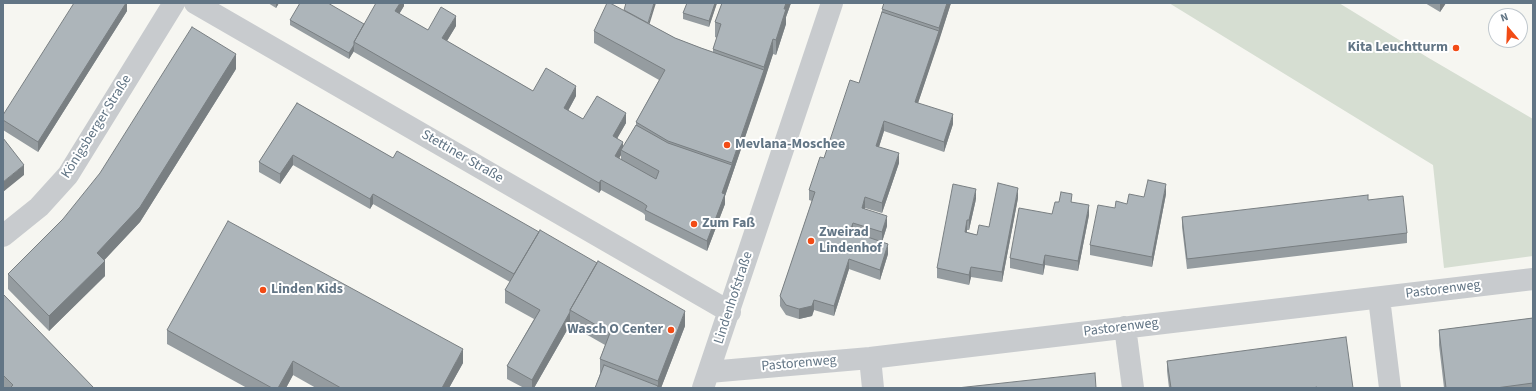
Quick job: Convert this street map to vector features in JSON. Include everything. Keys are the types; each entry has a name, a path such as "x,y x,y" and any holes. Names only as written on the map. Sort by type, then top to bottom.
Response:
{"street":[{"name":"Königsberger Straße","path":"3,236 39,207 68,175 174,3"},
{"name":"Stettiner Straße","path":"195,3 730,312"},
{"name":"Lindenhofstraße","path":"706,380 730,312 832,3"},
{"name":"Pastorenweg","path":"706,380 870,358 1533,279"},
{"path":"1379,298 1390,388"},
{"path":"1125,328 1133,388"},
{"path":"870,358 873,388"}],"shaded area":[{"path":"1169,3 1339,3 1533,119 1533,256 1444,268 1433,165"}],"building":[{"path":"74,3 126,3 38,142 3,120 3,115"},
{"path":"300,3 328,3 364,24 349,53 290,20"},
{"path":"376,3 400,3 395,11 428,30 441,7 456,16 442,38 533,91 546,68 576,86 564,108 583,119 597,96 626,113 613,136 623,142 615,156 656,179 659,171 621,150 636,125 668,143 732,165 722,193 725,194 707,241 645,210 647,206 643,203 601,180 599,183 354,42"},
{"path":"607,3 610,3 675,38 764,70 732,163 668,141 636,122 665,70 594,31"},
{"path":"626,3 654,3 648,23 624,10"},
{"path":"687,3 715,3 709,21 683,13"},
{"path":"722,3 786,3 784,9 786,9 776,40 773,39 764,67 713,49 721,24 715,22"},
{"path":"884,3 947,3 939,28 882,9"},
{"path":"882,12 939,31 915,102 953,114 944,142 884,121 876,146 899,153 882,203 865,197 862,208 887,216 882,232 853,223 850,231 888,244 880,270 849,259 834,306 814,300 812,306 799,309 786,305 780,296 815,192 809,190 820,157 824,158 850,80 859,83"},
{"path":"192,27 236,54 140,207 97,253 105,261 49,316 8,274 63,219 100,173"},
{"path":"297,103 393,158 397,151 539,232 514,274 373,194 370,199 293,155 280,174 259,162"},
{"path":"3,138 24,165 3,182"},
{"path":"1148,180 1166,184 1152,257 1090,245 1098,205 1115,208 1116,201 1127,204 1129,194 1144,197"},
{"path":"998,183 1018,188 1002,272 971,267 969,275 937,268 953,184 976,189 965,232 977,235 979,225 989,227"},
{"path":"1061,192 1072,194 1071,202 1089,205 1078,261 1045,255 1043,265 1010,258 1019,208 1052,214 1055,202 1059,202"},
{"path":"1368,195 1368,200 1403,196 1407,233 1187,259 1182,217"},
{"name":"Linden Kids","path":"228,221 463,349 442,388 341,388 293,361 278,388 272,388 167,330"},
{"path":"540,230 597,263 532,380 507,366 540,310 505,290"},
{"path":"598,261 685,311 658,381 600,359 610,333 570,310"},
{"path":"3,294 94,388 10,388 13,385 3,375"},
{"path":"1533,318 1533,383 1496,388 1446,388 1439,330"},
{"path":"1346,337 1353,388 1171,388 1167,361"},
{"path":"604,365 658,386 657,388 595,388"},
{"path":"1095,373 1096,388 957,388"}],"place":[{"name":"Kita Leuchtturm","path":"1456,48"},
{"name":"Mevlana-Moschee","path":"727,145"},
{"name":"Zum Faß","path":"694,224"},
{"name":"Zweirad Lindenhof","path":"811,241"},
{"name":"Linden Kids","path":"263,290"},
{"name":"Wasch O Center","path":"671,330"}]}
